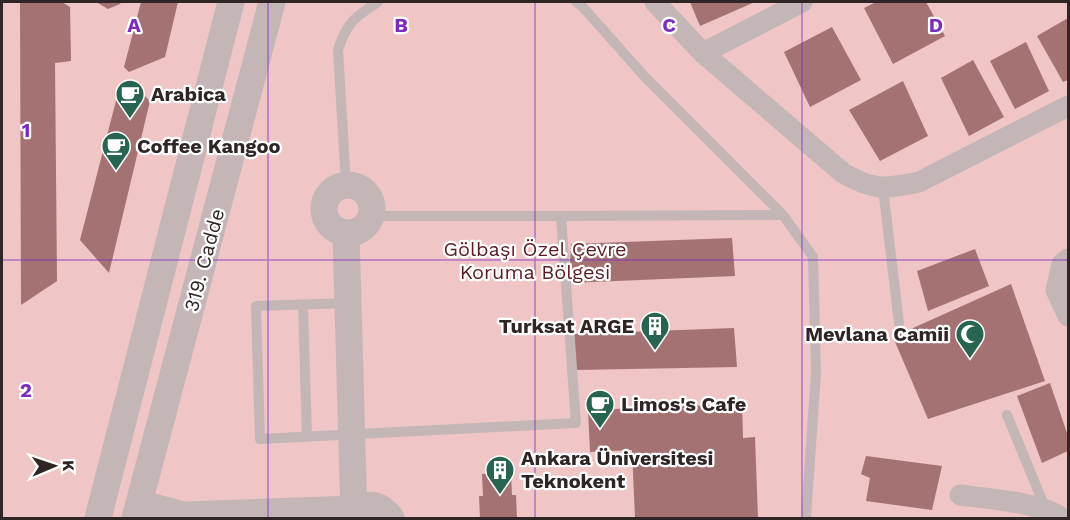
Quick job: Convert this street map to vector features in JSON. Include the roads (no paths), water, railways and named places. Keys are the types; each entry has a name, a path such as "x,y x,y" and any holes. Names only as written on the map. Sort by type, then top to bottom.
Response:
{"street":[{"name":"319. Cadde","path":"98,519 231,2"},
{"name":"319. Cadde","path":"137,511 272,2"},
{"path":"654,2 703,53 843,173 860,183 883,188 919,182 1068,106"},
{"path":"703,53 802,2"},
{"path":"346,185 361,188 370,200 371,216 362,229 346,233 332,226 324,213 324,205 332,191 346,185"},
{"path":"346,233 354,514"},
{"path":"1068,259 1062,264 1056,290 1068,316"},
{"path":"960,495 1053,514"},
{"path":"137,511 183,515 354,514 364,505 373,504 382,507 391,519"}],"lane":[{"path":"346,185 338,50 342,35 354,17 378,2"},
{"path":"576,2 581,4 645,77 783,215 813,258 816,372 806,519"},
{"path":"883,188 899,322"},
{"path":"371,216 783,215"},
{"path":"348,303 256,306 260,439 576,423 561,216"},
{"path":"303,305 307,437"},
{"path":"1007,415 1053,514"}],"place":[{"name":"Arabica","path":"130,120"},
{"name":"Coffee Kangoo","path":"116,172"},
{"name":"Turksat ARGE","path":"655,352"},
{"name":"Mevlana Camii","path":"970,360"},
{"name":"Limos's Cafe","path":"600,430"},
{"name":"Ankara Üniversitesi Teknokent","path":"500,496"}],"park label":[{"name":"Gölbaşı Özel Çevre Koruma Bölgesi","path":"535,260"}]}
